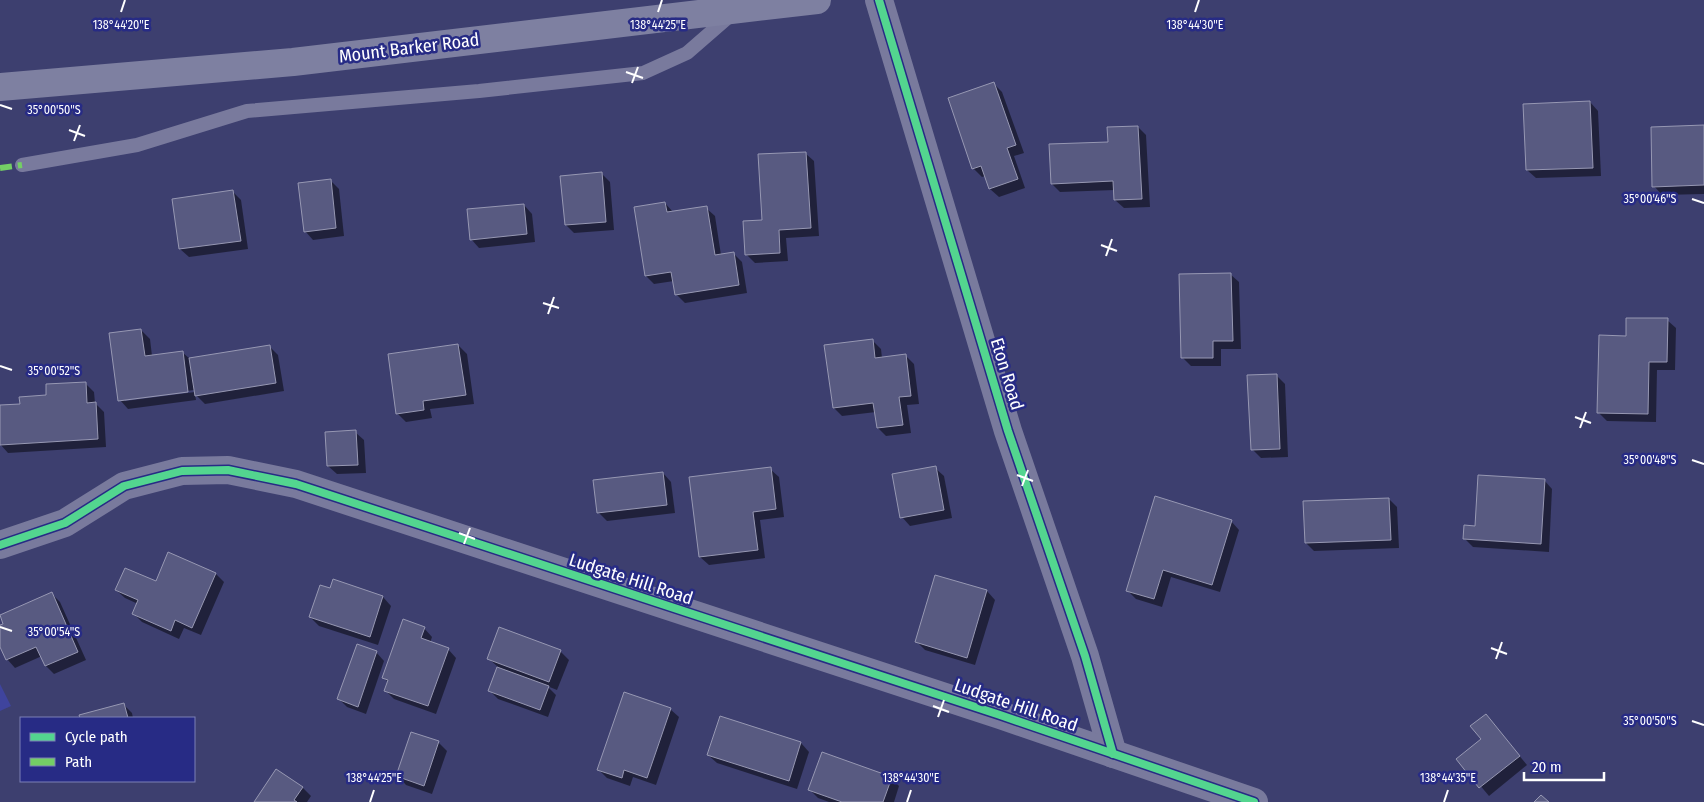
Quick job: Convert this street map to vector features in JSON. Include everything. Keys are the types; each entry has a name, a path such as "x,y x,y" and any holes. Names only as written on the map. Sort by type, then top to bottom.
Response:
{"main road":[{"name":"Mount Barker Road","path":"0,87 293,62 817,0"}],"street":[{"name":"Eton Road","path":"879,0 1008,431 1085,656 1113,754"},
{"name":"Ludgate Hill Road","path":"0,545 65,523 124,486 182,471 228,470 296,484 1254,802"}],"lane":[{"path":"22,165 137,146 247,111 479,91 643,73 687,53 738,9"}],"shaded area":[{"path":"0,684 11,706 0,711"}],"building":[{"path":"994,82 1016,145 1007,148 1018,179 989,189 981,166 972,169 948,98"},
{"path":"1590,101 1593,168 1526,170 1523,104"},
{"path":"1704,125 1704,185 1652,187 1651,127"},
{"path":"1138,126 1142,199 1114,200 1113,181 1051,184 1049,144 1108,142 1107,127"},
{"path":"806,152 811,228 779,230 780,253 745,255 743,221 762,220 758,154"},
{"path":"602,172 606,222 565,225 560,176"},
{"path":"331,179 336,228 304,232 298,183"},
{"path":"233,190 241,241 179,249 172,199"},
{"path":"665,202 667,212 707,206 715,255 734,252 739,285 675,295 671,272 645,276 634,207"},
{"path":"524,204 527,234 470,240 467,209"},
{"path":"1231,273 1233,341 1213,341 1213,358 1181,358 1179,274"},
{"path":"1626,318 1668,318 1667,362 1649,362 1648,414 1597,413 1599,335 1626,336"},
{"path":"141,329 145,356 183,351 188,392 118,401 109,333"},
{"path":"873,339 875,358 906,354 911,396 899,397 903,425 877,428 873,403 833,408 824,345"},
{"path":"458,344 466,395 423,401 424,410 396,414 388,354"},
{"path":"270,345 276,383 195,396 189,358"},
{"path":"1277,374 1280,449 1251,450 1247,375"},
{"path":"86,382 87,403 96,402 98,439 0,445 0,405 20,404 19,397 46,395 46,384"},
{"path":"356,430 358,465 327,466 325,432"},
{"path":"936,466 944,510 900,518 892,474"},
{"path":"771,467 776,509 753,512 758,550 699,557 689,477"},
{"path":"663,472 667,505 597,513 593,480"},
{"path":"1478,475 1545,479 1541,544 1463,539 1464,525 1475,526"},
{"path":"1155,496 1232,520 1212,585 1163,570 1154,599 1126,591"},
{"path":"1389,498 1391,540 1305,543 1303,501"},
{"path":"168,552 216,573 192,628 175,620 171,631 132,614 138,600 115,590 125,568 156,581"},
{"path":"935,575 987,590 967,658 915,642"},
{"path":"333,579 383,596 370,637 309,617 320,585 330,588"},
{"path":"52,592 78,652 45,666 36,647 6,660 0,647 0,625 3,624 0,615"},
{"path":"403,619 425,627 421,638 449,648 428,706 384,691 388,680 382,678"},
{"path":"499,627 561,650 549,682 487,659"},
{"path":"357,644 377,651 358,707 337,699"},
{"path":"497,667 549,686 540,710 488,691"},
{"path":"624,692 671,708 647,778 624,770 622,778 597,770"},
{"path":"124,703 128,717 80,717 79,715"},
{"path":"1486,714 1520,756 1479,788 1456,759 1481,739 1470,726"},
{"path":"720,716 801,742 789,781 707,755"},
{"path":"411,732 439,741 424,786 396,776"},
{"path":"822,752 892,777 883,802 842,802 808,790"},
{"path":"276,769 303,787 294,800 297,802 254,802"},
{"path":"1541,795 1549,802 1534,802"}],"marked path":[{"path":"0,168 22,165"}],"cycle path":[{"path":"879,0 1008,431 1085,656 1113,754"},
{"path":"0,545 65,523 124,486 182,471 228,470 296,484 1000,715 1254,802"}]}
